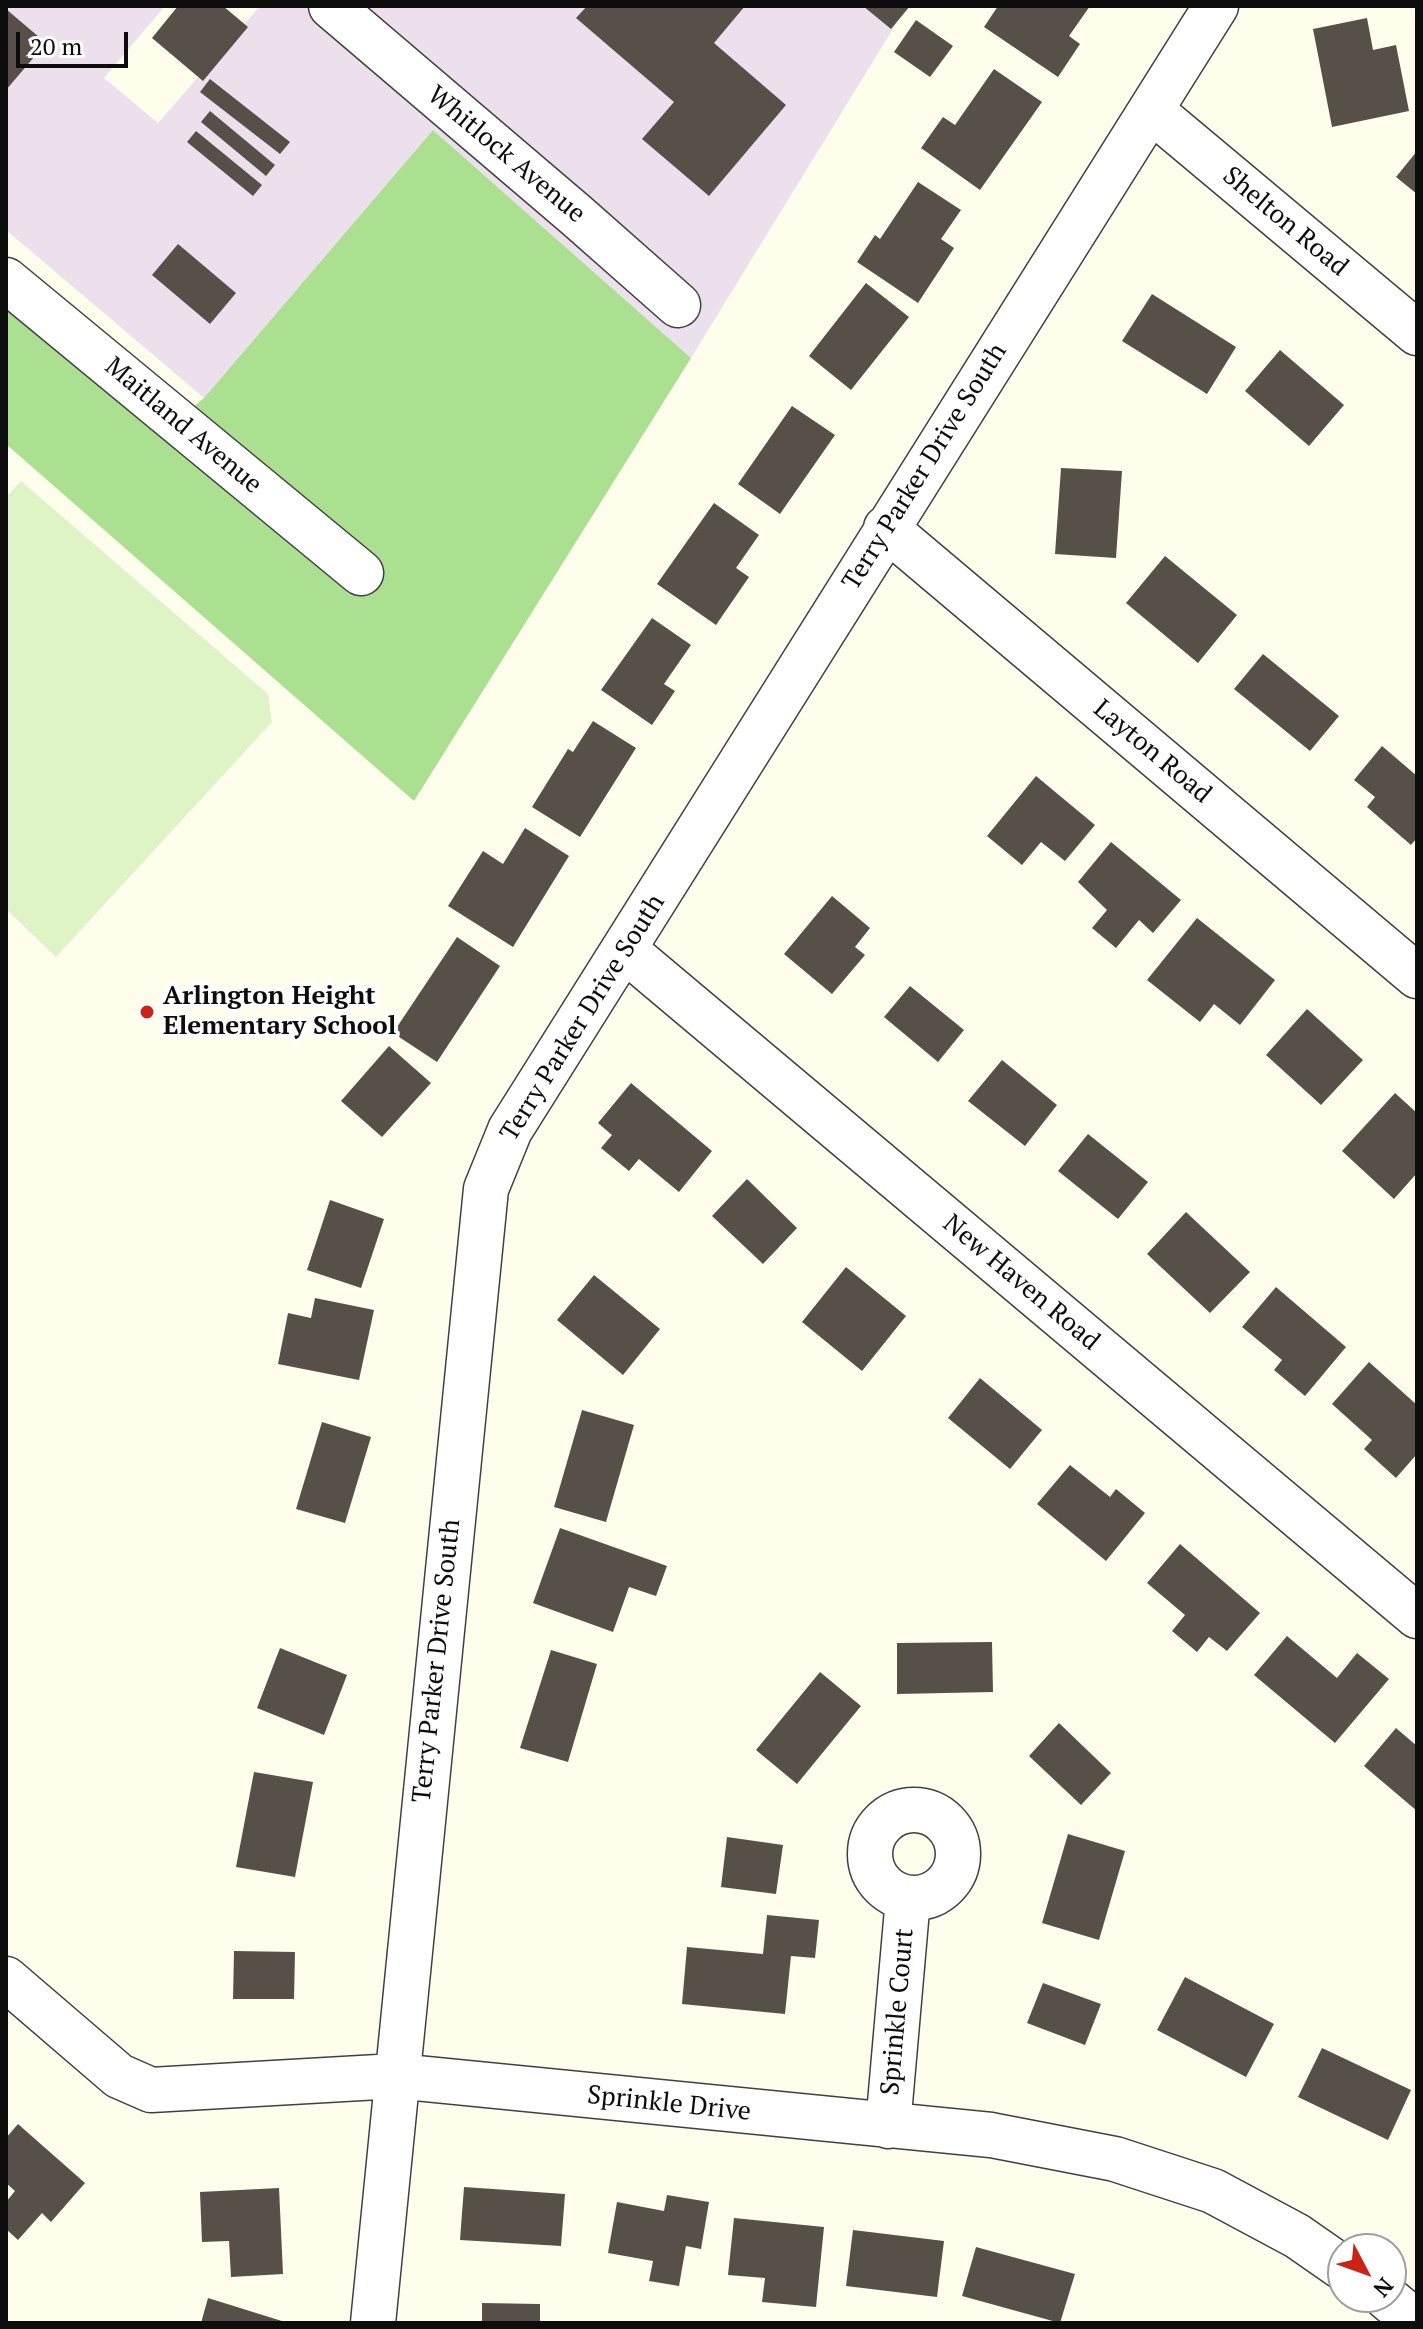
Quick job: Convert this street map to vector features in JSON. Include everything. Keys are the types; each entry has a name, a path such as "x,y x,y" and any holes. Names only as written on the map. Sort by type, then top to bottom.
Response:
{"street":[{"name":"Whitlock Avenue","path":"331,6 678,305"},
{"name":"Terry Parker Drive South","path":"373,2323 486,1189 510,1130 1216,6"},
{"name":"Shelton Road","path":"1152,111 1417,333"},
{"name":"Maitland Avenue","path":"6,280 361,573"},
{"name":"Layton Road","path":"886,528 1417,976"},
{"name":"New Haven Road","path":"625,950 1417,1616"},
{"name":"Sprinkle Court","path":"888,2126 908,1898"},
{"name":"Sprinkle Drive","path":"6,1979 119,2076 151,2090 396,2076 991,2135 1115,2159 1213,2191 1297,2236 1327,2257"}],"shaded area":[{"path":"6,6 165,6 104,78 158,123 260,6 907,6 691,358 433,130 204,398 6,230"}],"green space":[{"path":"433,130 691,358 414,801 6,444 6,298 168,428 204,398"},
{"path":"21,481 268,694 272,722 56,957 6,909 6,497"}],"building":[{"path":"178,6 223,6 248,27 203,81 152,38"},
{"path":"587,6 745,6 714,43 786,105 709,196 642,139 674,102 576,18"},
{"path":"863,6 910,6 891,29"},
{"path":"998,6 1090,6 1069,36 1080,44 1058,77 984,27"},
{"path":"6,9 46,43 6,90"},
{"path":"1367,18 1373,50 1396,45 1409,111 1332,127 1313,29"},
{"path":"916,20 953,46 930,77 894,52"},
{"path":"994,69 1042,102 980,190 921,148 943,117 955,125"},
{"path":"210,79 290,142 280,154 200,92"},
{"path":"210,111 275,165 266,176 201,122"},
{"path":"196,131 262,185 253,196 187,142"},
{"path":"1417,151 1417,194 1396,177"},
{"path":"918,182 961,210 941,239 954,248 918,303 857,262 875,235 880,239"},
{"path":"178,244 236,293 210,324 152,275"},
{"path":"866,283 909,317 851,390 809,356"},
{"path":"1152,294 1236,347 1207,394 1122,341"},
{"path":"1280,350 1344,405 1309,446 1245,391"},
{"path":"792,406 835,435 780,514 738,484"},
{"path":"1061,468 1122,471 1116,558 1055,554"},
{"path":"714,503 759,535 736,568 749,577 716,625 657,584"},
{"path":"1165,556 1237,615 1198,663 1126,603"},
{"path":"652,618 691,645 664,684 675,691 652,725 601,690"},
{"path":"1263,654 1339,716 1310,751 1234,689"},
{"path":"593,721 636,748 580,837 532,807 568,749 573,752"},
{"path":"1382,746 1417,776 1417,838 1411,845 1367,807 1375,797 1354,780"},
{"path":"1036,776 1095,825 1065,861 1041,842 1022,865 987,836"},
{"path":"525,828 569,856 513,947 448,906 483,851 503,864"},
{"path":"1111,842 1181,900 1153,933 1139,920 1116,948 1092,928 1107,910 1078,882"},
{"path":"832,896 870,928 855,947 865,955 832,994 784,954"},
{"path":"1197,918 1275,980 1240,1025 1214,1004 1200,1022 1147,980"},
{"path":"457,937 500,966 437,1062 393,1033"},
{"path":"910,986 964,1030 938,1062 884,1017"},
{"path":"1307,1009 1363,1060 1321,1105 1266,1055"},
{"path":"389,1046 431,1083 382,1137 341,1101"},
{"path":"1002,1060 1057,1105 1025,1146 968,1101"},
{"path":"631,1083 712,1151 679,1192 639,1159 629,1171 601,1148 612,1135 598,1123"},
{"path":"1395,1093 1417,1113 1417,1173 1394,1199 1342,1151"},
{"path":"1088,1134 1148,1182 1118,1219 1058,1171"},
{"path":"747,1179 797,1228 763,1264 712,1216"},
{"path":"330,1200 384,1219 361,1288 307,1270"},
{"path":"1186,1212 1250,1272 1210,1313 1147,1254"},
{"path":"846,1267 906,1316 862,1371 802,1322"},
{"path":"594,1275 660,1329 623,1375 557,1320"},
{"path":"1276,1287 1346,1347 1305,1396 1274,1370 1282,1360 1242,1327"},
{"path":"315,1298 374,1310 359,1380 278,1364 288,1313 311,1318"},
{"path":"1369,1362 1417,1405 1417,1454 1396,1478 1364,1449 1372,1440 1332,1404"},
{"path":"980,1378 1042,1430 1010,1469 948,1418"},
{"path":"582,1410 634,1425 606,1522 554,1507"},
{"path":"322,1422 371,1437 345,1523 296,1509"},
{"path":"1070,1465 1110,1497 1116,1489 1145,1513 1106,1561 1037,1504"},
{"path":"560,1528 667,1566 656,1596 629,1587 613,1632 533,1603"},
{"path":"1180,1544 1260,1613 1227,1651 1209,1637 1197,1652 1172,1631 1185,1615 1147,1583"},
{"path":"1287,1636 1337,1678 1357,1653 1389,1679 1335,1743 1254,1675"},
{"path":"992,1642 993,1692 897,1694 897,1643"},
{"path":"280,1648 347,1675 324,1735 257,1708"},
{"path":"551,1650 597,1664 568,1762 520,1748"},
{"path":"820,1672 861,1706 797,1784 756,1750"},
{"path":"1059,1723 1111,1773 1081,1805 1029,1756"},
{"path":"1396,1728 1417,1746 1417,1811 1364,1766"},
{"path":"254,1772 313,1782 295,1877 236,1867"},
{"path":"1068,1834 1125,1851 1099,1940 1042,1923"},
{"path":"727,1837 783,1845 776,1894 721,1887"},
{"path":"767,1915 819,1920 815,1958 791,1956 785,2014 682,2004 687,1947 763,1954"},
{"path":"234,1951 295,1952 294,1999 233,1999"},
{"path":"1185,1977 1274,2024 1246,2077 1157,2030"},
{"path":"1043,1983 1101,2004 1085,2045 1027,2023"},
{"path":"1322,2048 1411,2090 1388,2140 1298,2097"},
{"path":"18,2124 85,2183 51,2222 42,2213 18,2240 6,2229 6,2202 15,2191 6,2183 6,2138"},
{"path":"464,2187 565,2194 561,2246 460,2240"},
{"path":"279,2188 283,2274 231,2277 229,2241 202,2242 200,2192"},
{"path":"667,2195 709,2202 701,2249 686,2246 679,2286 649,2281 653,2261 608,2253 617,2202 664,2211"},
{"path":"734,2218 824,2227 816,2307 762,2302 765,2278 728,2275"},
{"path":"853,2230 944,2241 937,2297 846,2286"},
{"path":"976,2247 1075,2274 1060,2323 962,2296"},
{"path":"208,2298 285,2322 285,2323 201,2323"},
{"path":"482,2303 540,2304 540,2323 482,2323"}],"place":[{"name":"Arlington Height Elementary School","path":"147,1012"}]}
